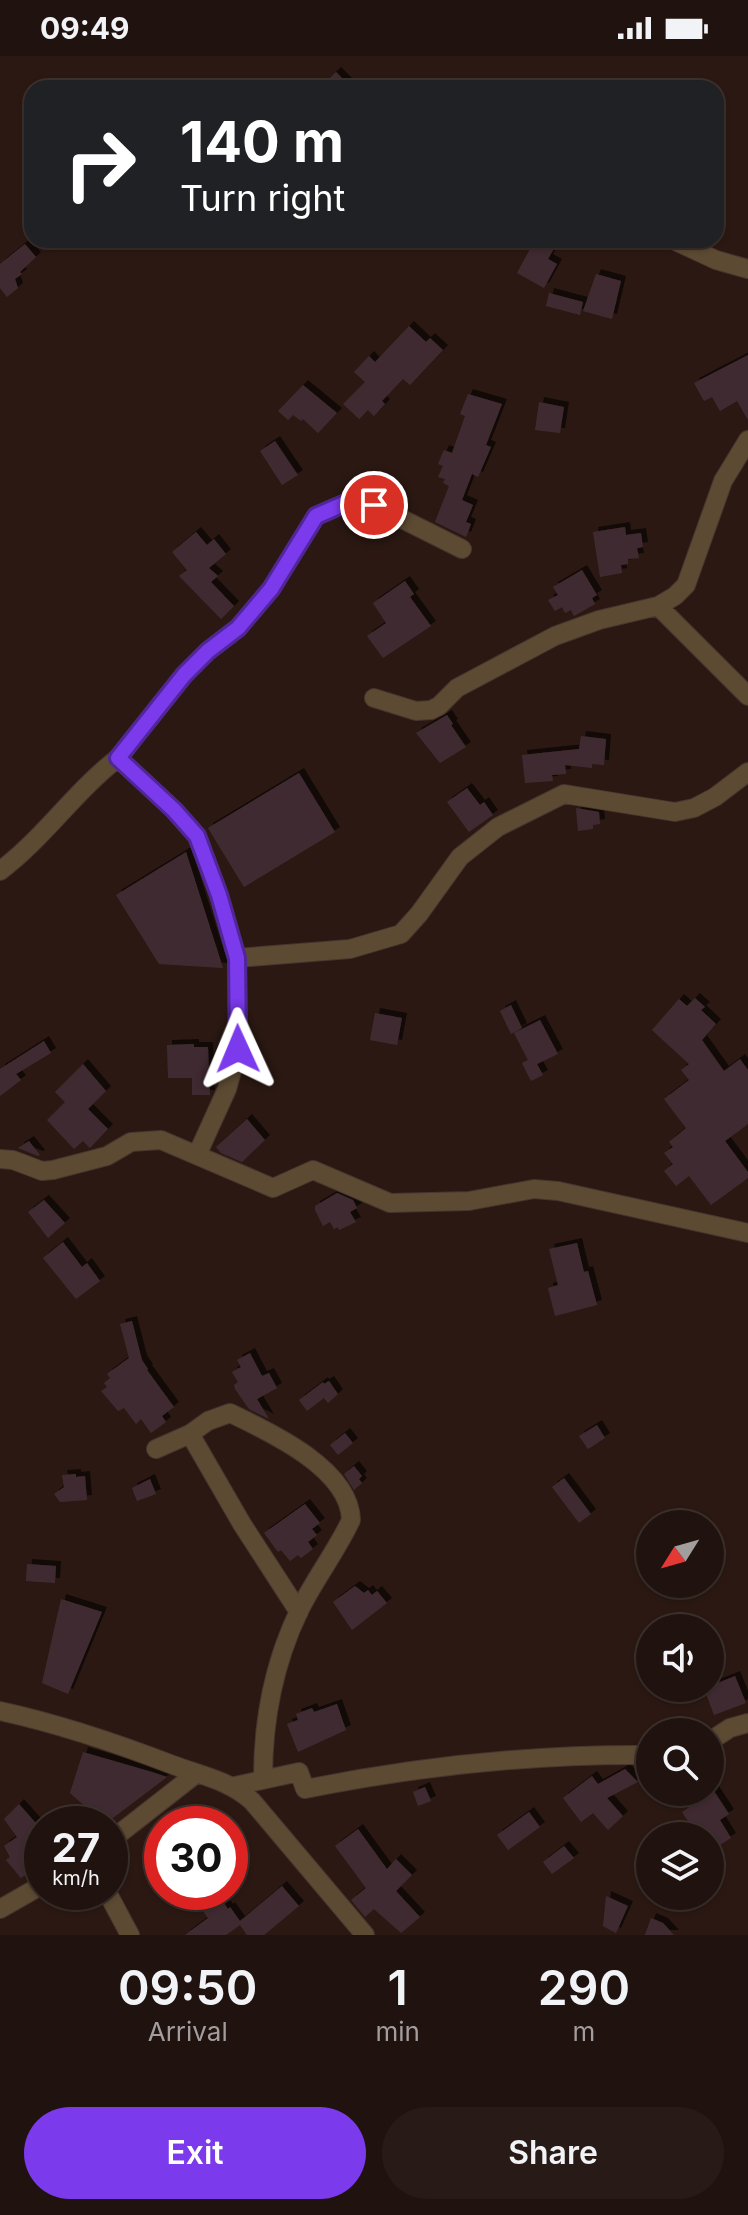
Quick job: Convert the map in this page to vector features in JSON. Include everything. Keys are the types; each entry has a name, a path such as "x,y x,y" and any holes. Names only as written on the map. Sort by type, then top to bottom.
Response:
{"street":[{"path":"690,248 716,260 748,269"},
{"path":"374,698 416,711 431,710 457,688 555,636 599,620 658,606 675,596 686,585 723,481 748,440"},
{"path":"0,871 44,832 89,780 118,758 184,675 238,628 271,589 316,516 346,503 374,505 462,549"},
{"path":"658,606 748,696"},
{"path":"118,758 197,836 219,895 237,958 238,1049 227,1089 197,1155"},
{"path":"237,958 350,949 401,934 460,857 498,827 564,794 675,812 694,808 715,797 748,772"},
{"path":"0,1159 13,1160 42,1171 53,1170 107,1156 131,1142 161,1140 273,1188 313,1170 390,1203 469,1201 534,1189 558,1191 748,1233"},
{"path":"156,1449 190,1434 208,1421 230,1413 315,1461 334,1480 350,1509 351,1520 299,1612 276,1671 269,1704 263,1778"},
{"path":"190,1434 242,1524 299,1612"},
{"path":"0,1711 56,1723 235,1786 252,1801 365,1935"},
{"path":"724,1732 748,1723"},
{"path":"235,1786 299,1772 305,1789 372,1775 528,1757 636,1755"},
{"path":"128,1827 197,1773"},
{"path":"0,1909 24,1895"},
{"path":"117,1910 130,1935"}],"building":[{"path":"336,72 344,80 328,80"},
{"path":"24,245 36,257 20,272 22,274 15,279 18,288 7,297 0,288 0,264"},
{"path":"531,248 554,248 548,259 557,264 544,288 517,273"},
{"path":"596,274 621,281 612,319 583,311"},
{"path":"549,293 583,302 580,315 546,306"},
{"path":"409,326 426,342 430,338 443,350 410,385 403,379 382,401 385,404 374,416 368,410 359,419 343,404 365,382 354,372 369,356 375,362"},
{"path":"748,355 748,420 737,401 720,411 712,397 704,401 694,383"},
{"path":"303,385 337,413 318,433 303,419 301,421 293,415 288,420 278,411"},
{"path":"468,394 502,404 486,445 491,447 478,477 472,474 462,500 473,505 466,522 471,524 466,537 435,522 449,486 443,483 445,479 438,477 443,466 438,464 444,450 452,453 465,416 460,414"},
{"path":"539,402 564,407 560,433 535,430"},
{"path":"275,441 298,475 282,485 260,451"},
{"path":"625,527 626,535 641,533 643,547 637,548 639,558 628,559 628,564 621,565 622,573 600,577 593,532"},
{"path":"196,532 207,545 214,539 226,554 209,568 218,576 211,582 234,606 221,619 179,576 187,570 172,552"},
{"path":"582,570 597,595 592,598 595,604 574,616 571,610 565,613 562,607 555,611 548,600 558,595 553,587"},
{"path":"405,581 414,594 410,597 431,626 383,658 367,636 386,623 373,603"},
{"path":"447,715 466,747 440,763 416,733"},
{"path":"581,736 606,739 604,765 592,764 592,768 565,765 566,774 552,775 553,781 525,783 522,755 579,749"},
{"path":"299,773 335,832 244,887 208,828"},
{"path":"467,788 480,805 484,802 493,815 469,832 447,802"},
{"path":"576,808 599,812 600,824 593,825 593,829 578,831"},
{"path":"186,852 223,968 159,964 116,895"},
{"path":"695,998 705,1007 701,1010 716,1024 702,1040 724,1071 740,1059 748,1070 748,1124 725,1141 748,1172 748,1178 711,1205 689,1176 676,1186 664,1171 673,1164 664,1153 673,1147 669,1142 686,1128 664,1099 689,1080 681,1070 689,1064 652,1030 679,999 687,1006"},
{"path":"511,1005 522,1028 511,1034 500,1011"},
{"path":"375,1013 402,1018 397,1045 370,1040"},
{"path":"540,1020 558,1054 537,1064 543,1075 531,1081 522,1063 528,1060 514,1033"},
{"path":"44,1041 51,1053 16,1074 21,1080 0,1096 0,1069"},
{"path":"194,1044 194,1047 208,1047 210,1095 192,1095 192,1078 168,1078 167,1045"},
{"path":"83,1064 106,1091 88,1109 108,1129 90,1148 83,1141 74,1149 47,1120 65,1102 55,1092"},
{"path":"247,1119 265,1140 242,1162 221,1153 216,1147"},
{"path":"29,1141 40,1155 18,1148"},
{"path":"337,1193 353,1200 357,1208 350,1212 356,1222 339,1230 338,1227 334,1229 330,1222 323,1226 315,1210 315,1206"},
{"path":"44,1200 65,1223 48,1238 28,1212"},
{"path":"63,1242 82,1267 87,1263 100,1281 76,1299 43,1258"},
{"path":"577,1243 597,1305 555,1316 548,1288 558,1285 549,1249"},
{"path":"132,1321 142,1360 174,1407 162,1416 166,1422 151,1433 141,1419 136,1424 124,1408 118,1411 101,1391 107,1387 104,1383 110,1378 107,1374 129,1358 120,1324"},
{"path":"250,1353 262,1376 269,1373 277,1388 257,1399 269,1419 249,1409 235,1389 234,1385 238,1382 232,1372 241,1367 237,1360"},
{"path":"329,1381 338,1394 328,1403 324,1398 307,1411 299,1400"},
{"path":"597,1425 605,1438 588,1449 579,1436"},
{"path":"345,1433 353,1443 338,1455 330,1445"},
{"path":"354,1466 362,1476 359,1479 362,1483 354,1490 344,1474"},
{"path":"76,1474 76,1477 85,1476 87,1500 60,1502 54,1494 64,1487 62,1475"},
{"path":"564,1478 591,1514 579,1523 552,1487"},
{"path":"150,1479 156,1494 137,1501 132,1488"},
{"path":"305,1504 320,1523 312,1529 317,1535 308,1542 313,1549 301,1558 298,1555 290,1561 281,1550 278,1552 264,1533"},
{"path":"27,1564 56,1566 55,1583 26,1581"},
{"path":"355,1586 364,1593 368,1590 372,1595 377,1591 387,1603 352,1630 333,1602"},
{"path":"61,1599 102,1612 68,1694 42,1683"},
{"path":"735,1676 746,1703 714,1715 709,1702 724,1702 724,1680"},
{"path":"337,1704 346,1730 298,1752 287,1724 298,1720 296,1714"},
{"path":"83,1752 167,1777 128,1807 85,1806 70,1793"},
{"path":"625,1769 636,1780 636,1783 607,1798 623,1816 608,1830 593,1813 581,1822 563,1798 592,1776 598,1784"},
{"path":"425,1787 431,1801 418,1806 413,1792"},
{"path":"19,1804 24,1810 24,1876 21,1878 6,1860 10,1857 4,1846 17,1837 4,1819"},
{"path":"691,1806 724,1806 729,1814 721,1822 689,1822 682,1812"},
{"path":"529,1812 540,1827 508,1850 497,1835"},
{"path":"724,1827 731,1838 724,1842"},
{"path":"358,1829 387,1869 396,1859 412,1875 396,1891 420,1917 401,1933 374,1909 365,1917 351,1900 366,1888 335,1846"},
{"path":"564,1846 574,1858 552,1874 543,1862"},
{"path":"282,1886 299,1906 264,1935 247,1935 240,1925 226,1935 185,1935 208,1918 202,1910 232,1910 240,1921"},
{"path":"606,1896 628,1906 616,1933 603,1926"},
{"path":"651,1918 663,1923 674,1935 645,1935"}],"route":[{"path":"238,1049 237,958 219,895 197,836 118,758 184,675 238,628 271,589 316,516 346,503 374,505"}]}
